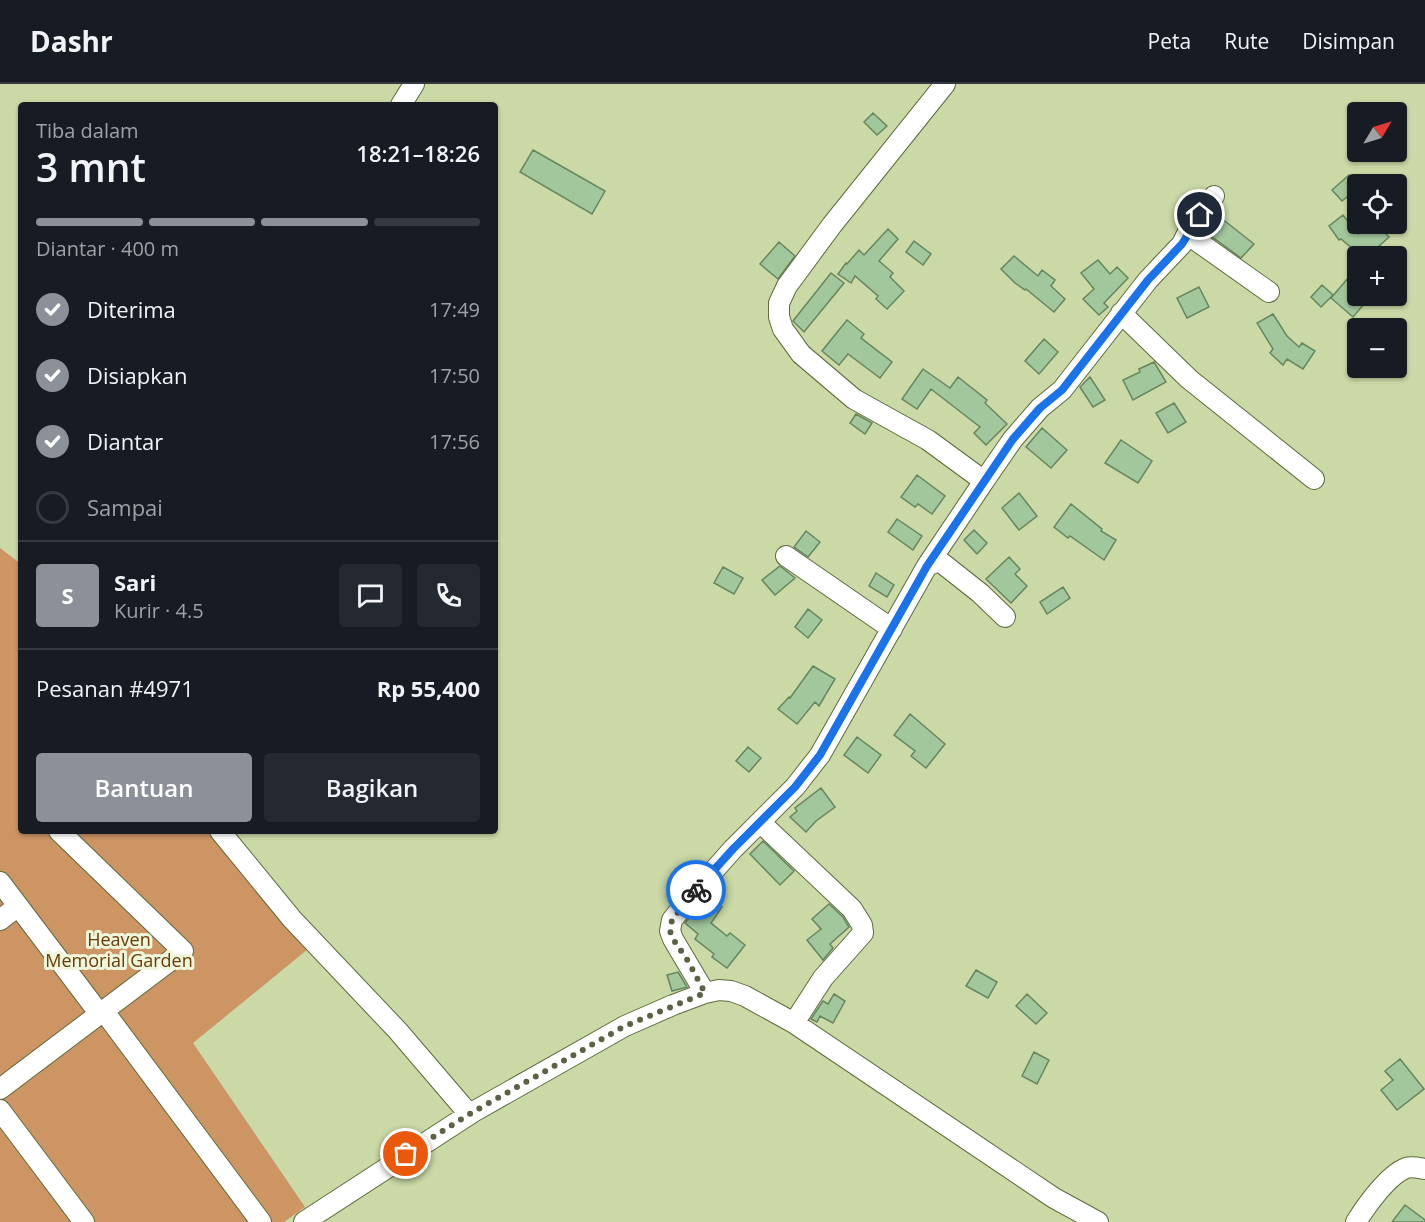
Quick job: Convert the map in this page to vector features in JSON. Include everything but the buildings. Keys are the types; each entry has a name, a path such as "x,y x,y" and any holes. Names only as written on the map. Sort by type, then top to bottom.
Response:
{"street":[{"path":"403,102 414,84"},
{"path":"945,84 832,225 787,286 779,303 779,317 783,329 801,354 855,399 928,440 984,481"},
{"path":"705,993 673,939 670,931 672,920 699,887 795,787 820,755 927,566 1013,439 1040,408 1062,390 1120,313 1182,244 1214,196"},
{"path":"1187,234 1269,292"},
{"path":"1120,313 1189,379 1314,479"},
{"path":"786,556 892,629"},
{"path":"927,566 936,562 942,563 980,593 1005,617"},
{"path":"760,822 852,909 862,925 863,933 829,971 794,1023"},
{"path":"0,1089 183,951 62,834"},
{"path":"222,834 279,904 398,1031 469,1114"},
{"path":"0,882 261,1222"},
{"path":"0,920 18,906"},
{"path":"304,1222 469,1114 625,1026 705,993 731,991 760,1003 794,1023 1053,1198 1098,1222"},
{"path":"0,1110 84,1222"},
{"path":"1356,1222 1384,1186 1398,1173 1413,1167 1425,1169"}],"green space":[{"name":"Heaven Memorial Garden","path":"0,548 18,562 18,834 219,834 230,844 262,898 308,949 193,1043 305,1207 284,1222 0,1222"}],"way so far":[{"path":"406,1154 473,1112 625,1026 705,993 670,931 672,920 696,890"}],"route":[{"path":"696,890 795,787 820,755 927,566 1013,439 1040,408 1062,390 1120,313 1182,244 1200,215"}]}
